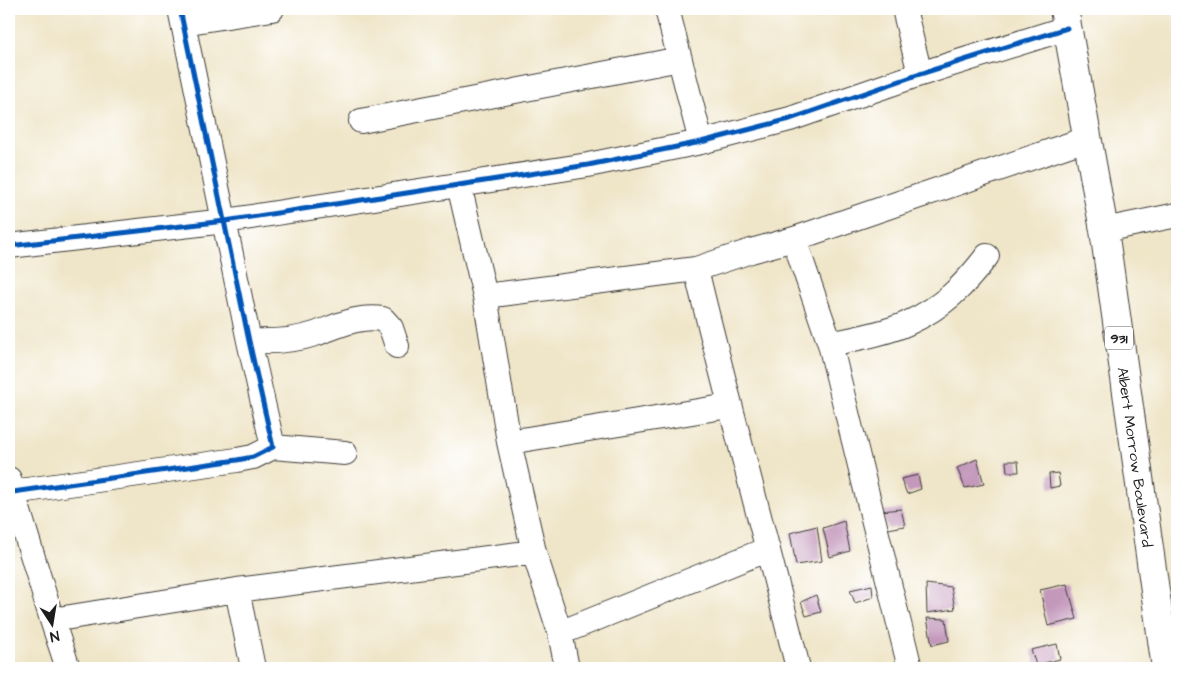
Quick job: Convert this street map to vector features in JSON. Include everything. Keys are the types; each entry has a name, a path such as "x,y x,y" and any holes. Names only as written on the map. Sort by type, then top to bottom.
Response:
{"main road":[{"name":"Albert Morrow Boulevard","path":"1065,18 1086,139 1098,191 1166,668"}],"street":[{"path":"272,9 182,16 249,341 273,447"},
{"path":"667,9 701,142"},
{"path":"904,9 920,74"},
{"path":"9,246 224,221 588,165 701,142 790,119 920,74 1065,18"},
{"path":"361,122 680,58"},
{"path":"486,296 696,269 794,239 1086,139"},
{"path":"459,185 486,296 509,442 534,552 560,633 567,668"},
{"path":"1104,230 1177,215"},
{"path":"794,239 830,344 910,668"},
{"path":"830,344 907,324 945,301 966,282 987,256"},
{"path":"696,269 729,406 768,548 798,668"},
{"path":"249,341 285,340 313,334 346,322 373,317 383,319 391,328 397,346"},
{"path":"509,442 729,406"},
{"path":"68,668 16,524 11,485 237,460 252,457 273,447 346,452"},
{"path":"560,633 768,548"},
{"path":"52,620 237,590 534,552"},
{"path":"237,590 253,668"}],"building":[{"path":"977,459 984,484 965,488 957,468"},
{"path":"1006,461 1018,461 1019,472 1007,472"},
{"path":"1058,473 1060,486 1050,488 1049,474"},
{"path":"918,475 921,489 907,494 901,479"},
{"path":"901,509 905,526 888,529 881,511"},
{"path":"844,521 850,551 830,557 823,528"},
{"path":"817,526 822,561 796,565 790,533"},
{"path":"926,584 951,587 955,609 927,613"},
{"path":"1067,584 1077,619 1048,626 1040,590"},
{"path":"872,585 873,597 855,603 850,590"},
{"path":"816,595 821,612 806,616 801,602"},
{"path":"927,618 946,619 949,641 932,645"},
{"path":"1057,644 1060,659 1036,665 1031,650"}],"cycle path":[{"path":"13,492 237,460 253,457 273,447 180,9"},
{"path":"9,246 225,221 588,165 701,142 790,119 920,74 1067,28"}]}
